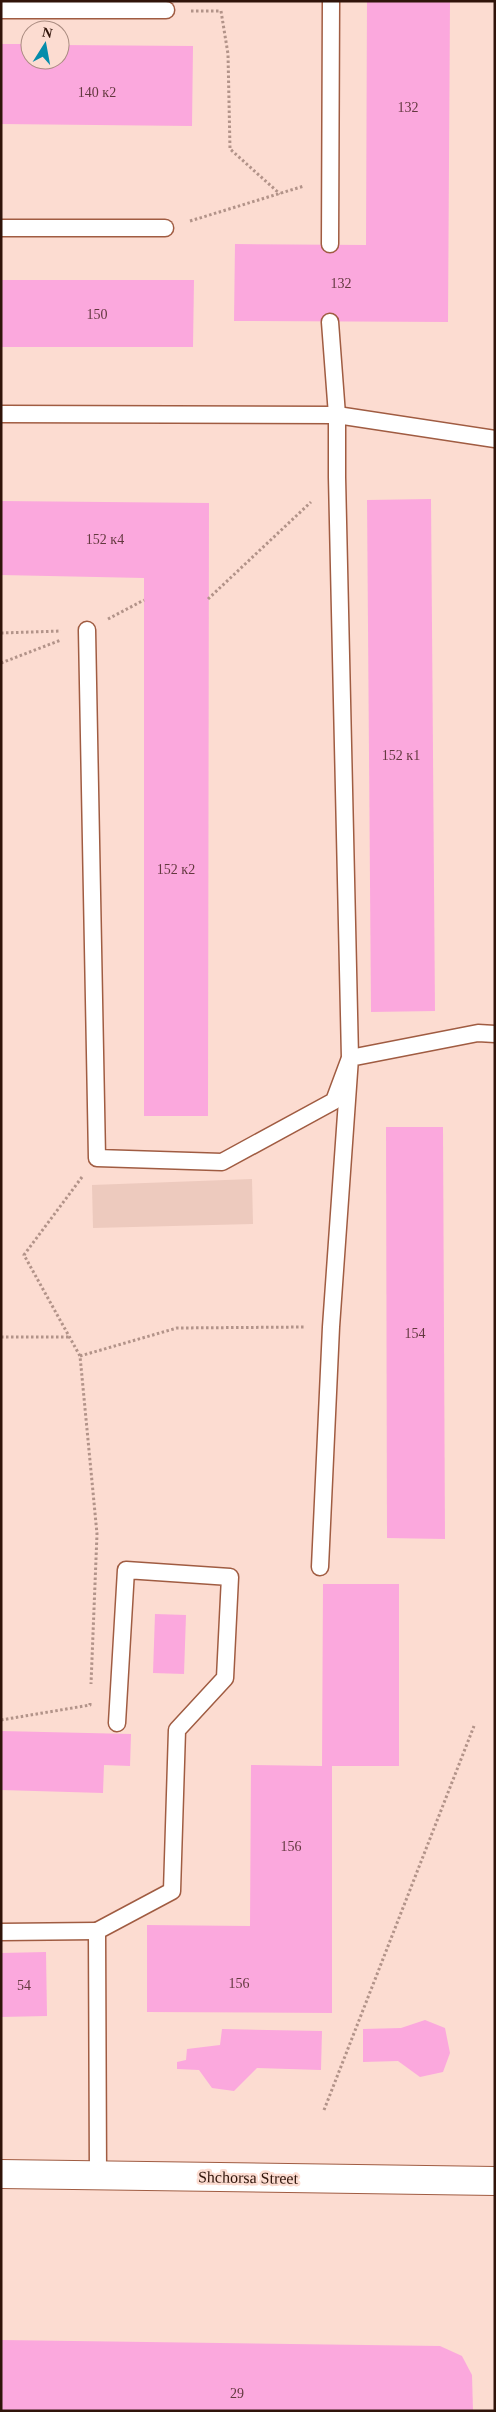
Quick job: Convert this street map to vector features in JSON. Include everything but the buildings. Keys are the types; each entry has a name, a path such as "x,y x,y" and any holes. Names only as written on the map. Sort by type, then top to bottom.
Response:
{"main road":[{"name":"Shchorsa Street","path":"1,2174 495,2181"}],"lane":[{"path":"330,244 332,1"},
{"path":"1,10 166,10"},
{"path":"1,228 165,228"},
{"path":"320,1567 331,1327 350,1058 337,416 330,322"},
{"path":"1,414 337,416 495,439"},
{"path":"87,630 97,1158 222,1162 334,1101 350,1058"},
{"path":"350,1058 478,1033 495,1034"},
{"path":"1,1932 97,1931 172,1891 177,1730 225,1678 230,1577 126,1570 117,1723"},
{"path":"97,1931 98,2175"}],"path":[{"path":"166,10 220,11 228,54 230,149 280,194"},
{"path":"165,228 331,178"},
{"path":"208,599 337,477"},
{"path":"1,633 87,630"},
{"path":"91,1686 97,1534 80,1356 24,1255 97,1158"},
{"path":"80,1356 178,1328 331,1327"},
{"path":"1,1337 69,1337"},
{"path":"1,1720 90,1705 90,1695"},
{"path":"324,2110 474,1726"}],"shaded area":[{"path":"252,1179 253,1224 93,1228 92,1185"}]}
